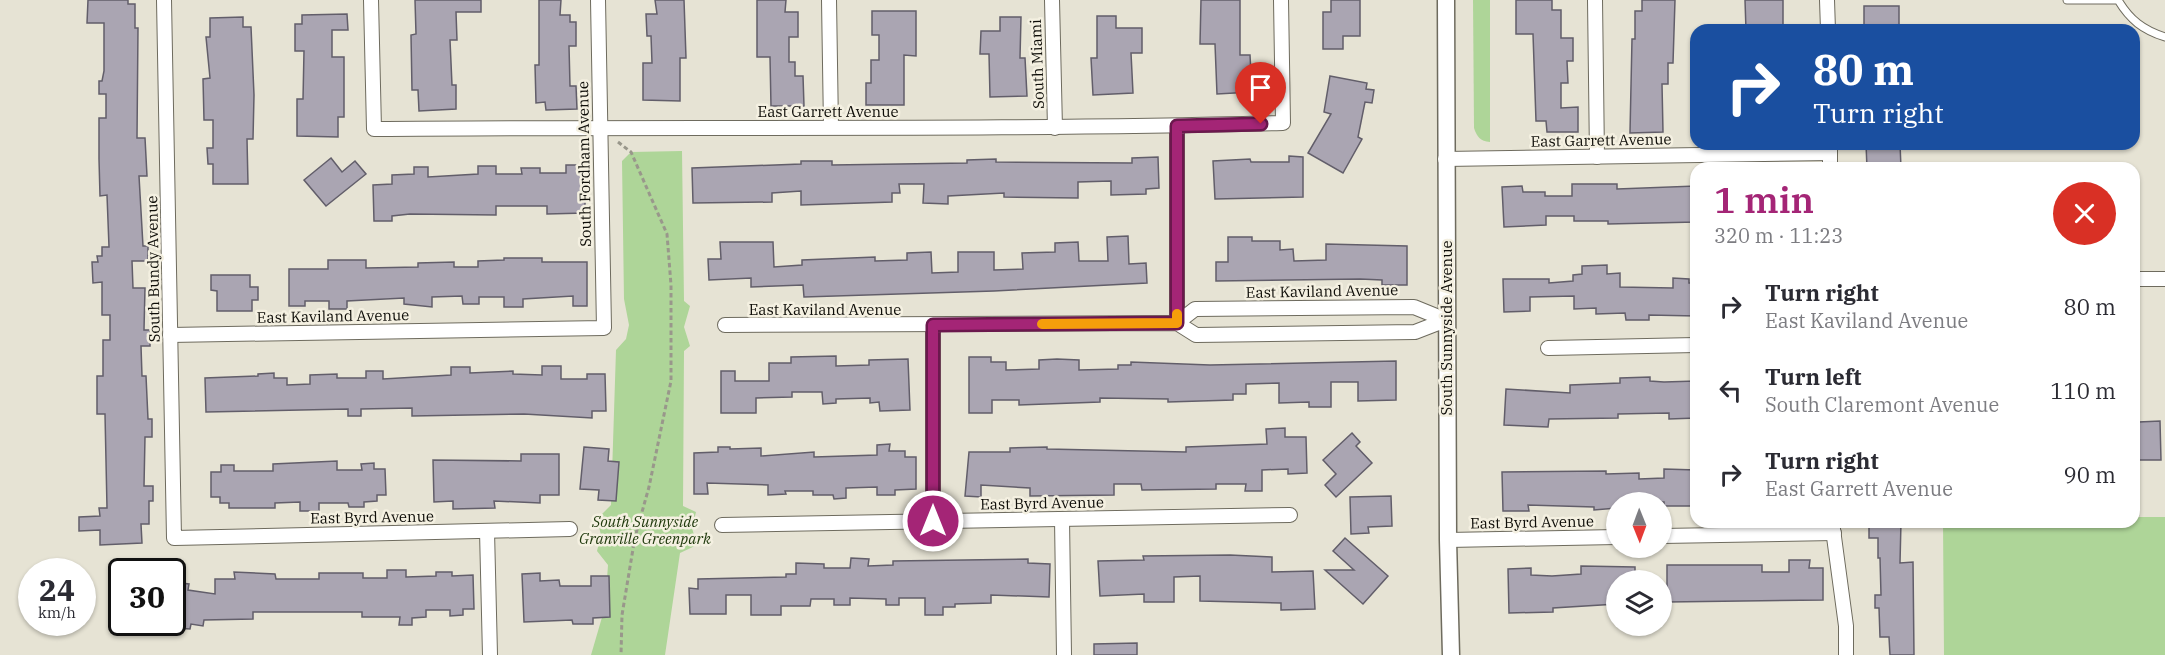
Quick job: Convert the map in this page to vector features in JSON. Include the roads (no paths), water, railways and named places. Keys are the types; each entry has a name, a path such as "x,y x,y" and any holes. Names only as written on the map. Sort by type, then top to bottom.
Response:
{"street":[{"name":"South Bundy Avenue","path":"164,0 174,538"},
{"name":"East Garrett Avenue","path":"371,0 374,129 600,126 1055,128 1283,123 1281,0"},
{"name":"South Fordham Avenue","path":"598,0 604,328"},
{"path":"829,0 831,127"},
{"name":"South Miami","path":"1052,0 1055,128"},
{"name":"South Sunnyside Avenue","path":"1446,0 1446,320 1451,655"},
{"path":"1595,0 1597,157"},
{"path":"1827,0 1828,24"},
{"path":"1177,126 1177,323"},
{"name":"East Garrett Avenue","path":"1445,159 1597,157 1778,150"},
{"path":"2140,279 2165,279"},
{"name":"East Kaviland Avenue","path":"1177,323 1196,309 1414,307 1446,320"},
{"name":"East Kaviland Avenue","path":"725,325 1177,323 1196,335 1415,332 1446,320"},
{"path":"933,325 933,521"},
{"name":"East Kaviland Avenue","path":"170,335 604,328"},
{"path":"1548,348 1690,345"},
{"name":"East Byrd Avenue","path":"722,525 1290,515"},
{"path":"1062,519 1064,655"},
{"path":"1672,536 1833,528 1846,626 1846,655"},
{"name":"East Byrd Avenue","path":"174,538 570,529"},
{"path":"487,531 490,655"},
{"name":"East Byrd Avenue","path":"1448,540 1606,537"}],"lane":[{"path":"2067,0 2118,0 2128,17 2138,24"},
{"path":"2140,25 2165,38"}],"park label":[{"name":"South Sunnyside Granville Greenpark","path":"645,530"}]}
